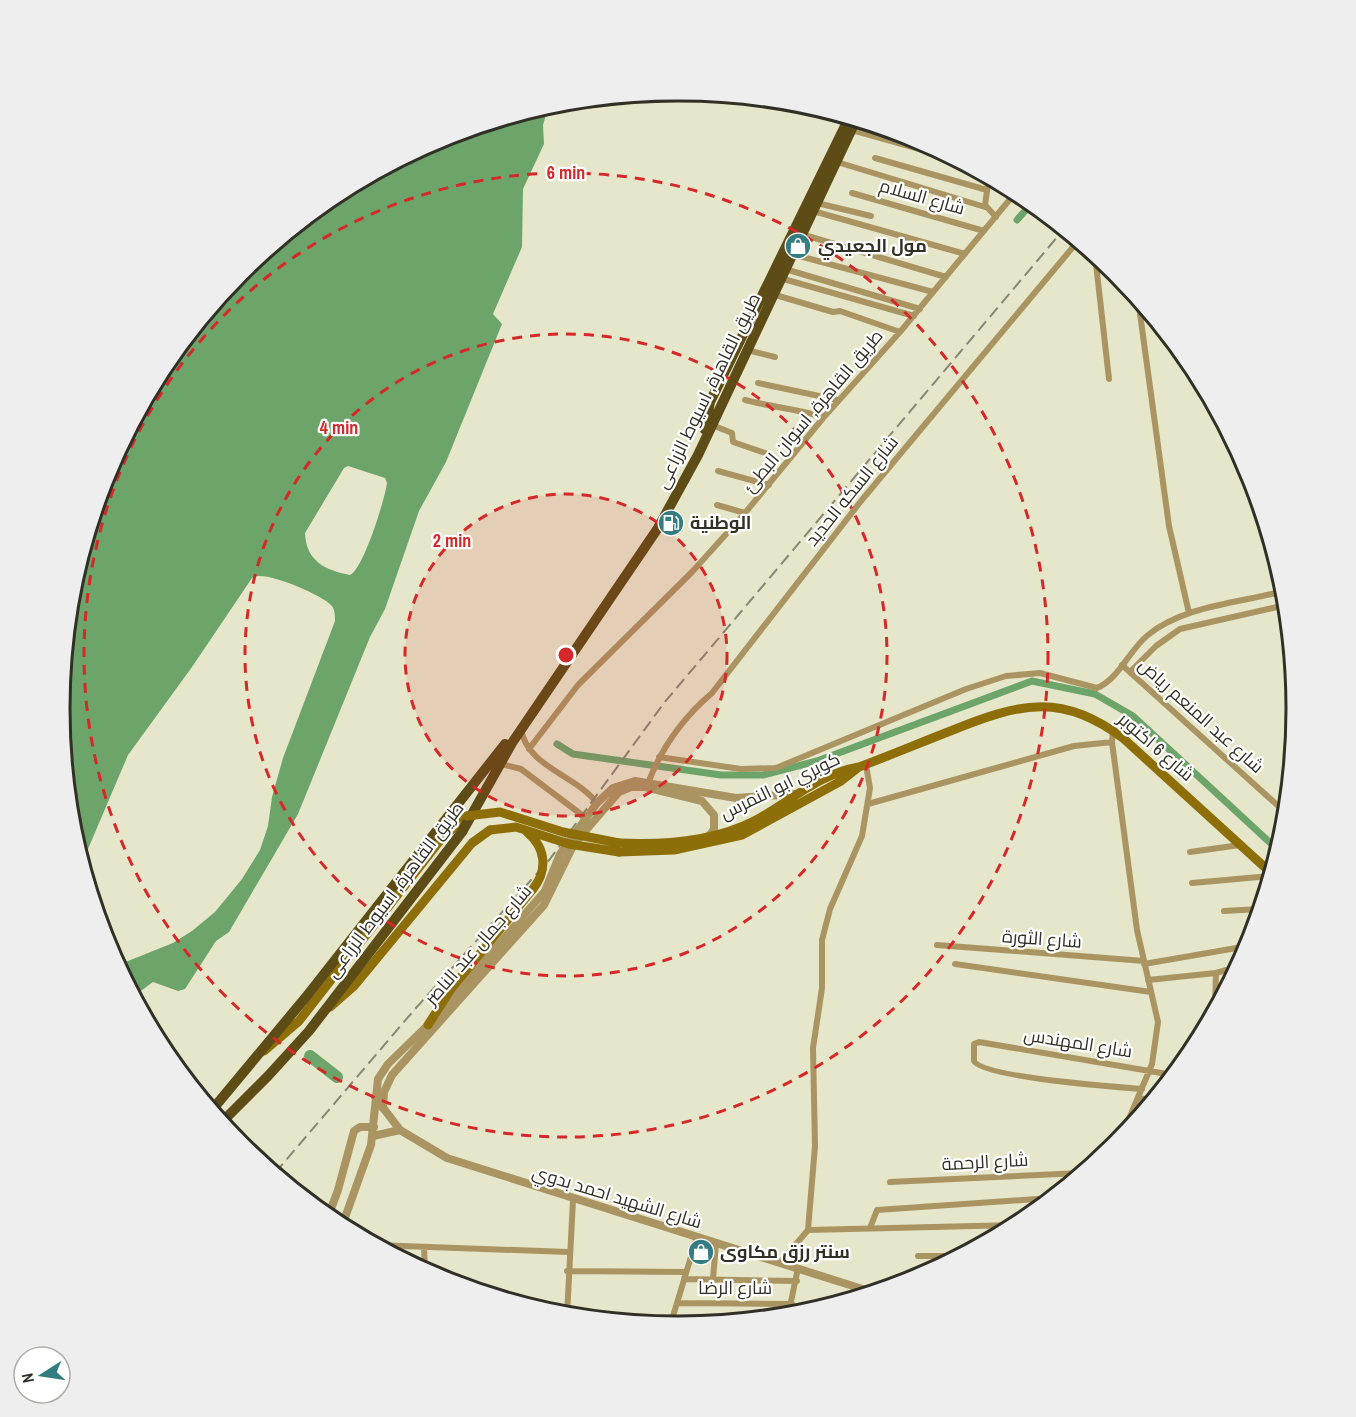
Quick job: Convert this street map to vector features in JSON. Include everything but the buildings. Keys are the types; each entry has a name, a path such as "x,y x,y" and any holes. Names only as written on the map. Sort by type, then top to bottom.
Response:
{"highway":[{"name":"طريق القاهرة, اسيوط الزراعى","path":"217,1104 260,1054 498,753 653,526 705,430 710,402 846,125"},
{"name":"طريق القاهرة, اسيوط الزراعى","path":"228,1116 268,1076 323,1012 462,832 521,728 658,528 712,425 772,294 853,127"}],"main road":[{"name":"شارع 6 اكتوبر","path":"863,766 988,716 1016,708 1045,706 1074,711 1101,722 1113,736 1264,868"},
{"name":"كوبري ابو النمرس","path":"260,1054 299,1021 442,838 467,816 500,812 619,847 669,843 709,836 753,822 795,794 848,769 863,766"},
{"name":"كوبري ابو النمرس","path":"323,1012 355,985 472,843 490,830 503,826 523,829 569,844 688,849 742,835 863,766"},
{"path":"428,1025 451,989 542,875 543,859 537,843 523,829"}],"street":[{"path":"875,158 987,190"},
{"path":"837,162 985,207 996,217"},
{"path":"985,207 988,186"},
{"name":"شارع السلام","path":"852,193 984,231"},
{"name":"طريق القاهرة, اسوان البطئ","path":"529,749 583,680 677,588 746,513 838,400 914,316 1010,200"},
{"path":"815,207 871,216"},
{"path":"815,207 965,254"},
{"path":"801,234 946,277"},
{"name":"شارع السكه الحديد","path":"650,778 657,760 694,707 714,691 861,501 1073,247"},
{"path":"792,254 933,292"},
{"path":"1097,268 1109,379"},
{"path":"782,274 920,309"},
{"path":"782,274 914,316"},
{"path":"772,294 840,312 900,332"},
{"path":"1140,314 1169,525 1189,613"},
{"path":"746,350 776,357"},
{"path":"758,383 838,400"},
{"path":"745,400 782,409 789,407 824,417"},
{"path":"712,425 733,434 733,442 768,454"},
{"path":"718,471 769,485"},
{"path":"717,505 746,513"},
{"path":"657,760 741,769 776,768 966,689 1006,676 1040,673 1097,688 1122,665 1148,635 1189,613 1274,593"},
{"path":"1130,672 1156,646 1180,629 1277,607"},
{"name":"شارع عبد المنعم رياض","path":"1122,665 1277,805"},
{"path":"521,728 529,749 585,790 597,803"},
{"path":"868,804 1113,736 1134,908 1158,1025 1149,1070 1132,1112"},
{"path":"501,764 516,766 586,818"},
{"path":"780,1263 808,1230 815,1146 813,1048 822,988 822,940 830,909 862,836 870,788 863,766"},
{"name":"شارع جمال عبد الناصر","path":"345,1217 373,1136 375,1096 382,1071 428,1025 545,891 560,854 597,803 617,785 650,778 736,798 795,794"},
{"name":"شارع جمال عبد الناصر","path":"383,1110 384,1092 392,1075 544,905 574,844 615,795 627,788 640,786 702,801 710,807 714,815 714,829 709,836"},
{"path":"1190,852 1240,845"},
{"path":"1191,883 1262,875"},
{"path":"1224,911 1251,910"},
{"name":"شارع الثورة","path":"937,945 1144,962 1236,948"},
{"path":"955,964 1151,992"},
{"path":"1148,980 1226,971"},
{"path":"1215,991 1216,973"},
{"name":"شارع المهندس","path":"1142,1089 1023,1076 981,1068 974,1061 974,1044 979,1042 1164,1073"},
{"name":"شارع الشهيد احمد بدوي","path":"375,1096 400,1131 447,1158 573,1200 859,1288"},
{"path":"1138,1098 1143,1099"},
{"path":"331,1208 355,1129 374,1127"},
{"path":"373,1136 400,1131"},
{"name":"شارع الرحمة","path":"890,1182 1068,1174"},
{"path":"338,1190 354,1195"},
{"path":"870,1228 877,1210 1036,1199"},
{"path":"567,1305 568,1252 573,1200"},
{"path":"808,1230 998,1225"},
{"path":"673,1316 697,1237"},
{"path":"713,1279 716,1243"},
{"path":"395,1246 568,1252"},
{"path":"424,1247 425,1260"},
{"path":"918,1257 939,1256"},
{"path":"792,1304 798,1269"},
{"path":"567,1271 796,1281"},
{"name":"شارع الرضا","path":"677,1303 792,1304"}],"shaded area":[{"path":"546,116 543,125 544,144 523,189 522,247 493,314 502,324 446,462 419,511 385,609 370,637 298,814 229,932 216,941 185,989 178,991 153,982 141,991 126,962 173,943 215,912 242,879 260,850 268,826 272,797 283,758 335,621 334,610 330,604 303,589 278,580 258,576 252,578 192,667 128,755 87,850 76,788 70,708 76,629 82,590 91,551 117,476 133,440 173,371 221,308 248,279 277,252 340,203 374,182 446,147 483,133","holes":["348,466 385,478 387,483 367,548 355,570 350,575 318,563 309,551 305,533 344,468"]}],"waterway":[{"path":"1017,220 1026,210"},
{"path":"557,744 573,754 721,775 763,775 817,761 1032,681 1095,694 1133,716 1270,843"},
{"path":"310,1056 337,1077"}],"railway":[{"path":"280,1167 415,1009 550,859 664,703 1059,235"}],"place":[{"name":"مول الجعيدي","path":"798,246"},
{"name":"الوطنية","path":"671,523"},
{"name":"سنتر رزق مكاوى","path":"701,1252"}]}
